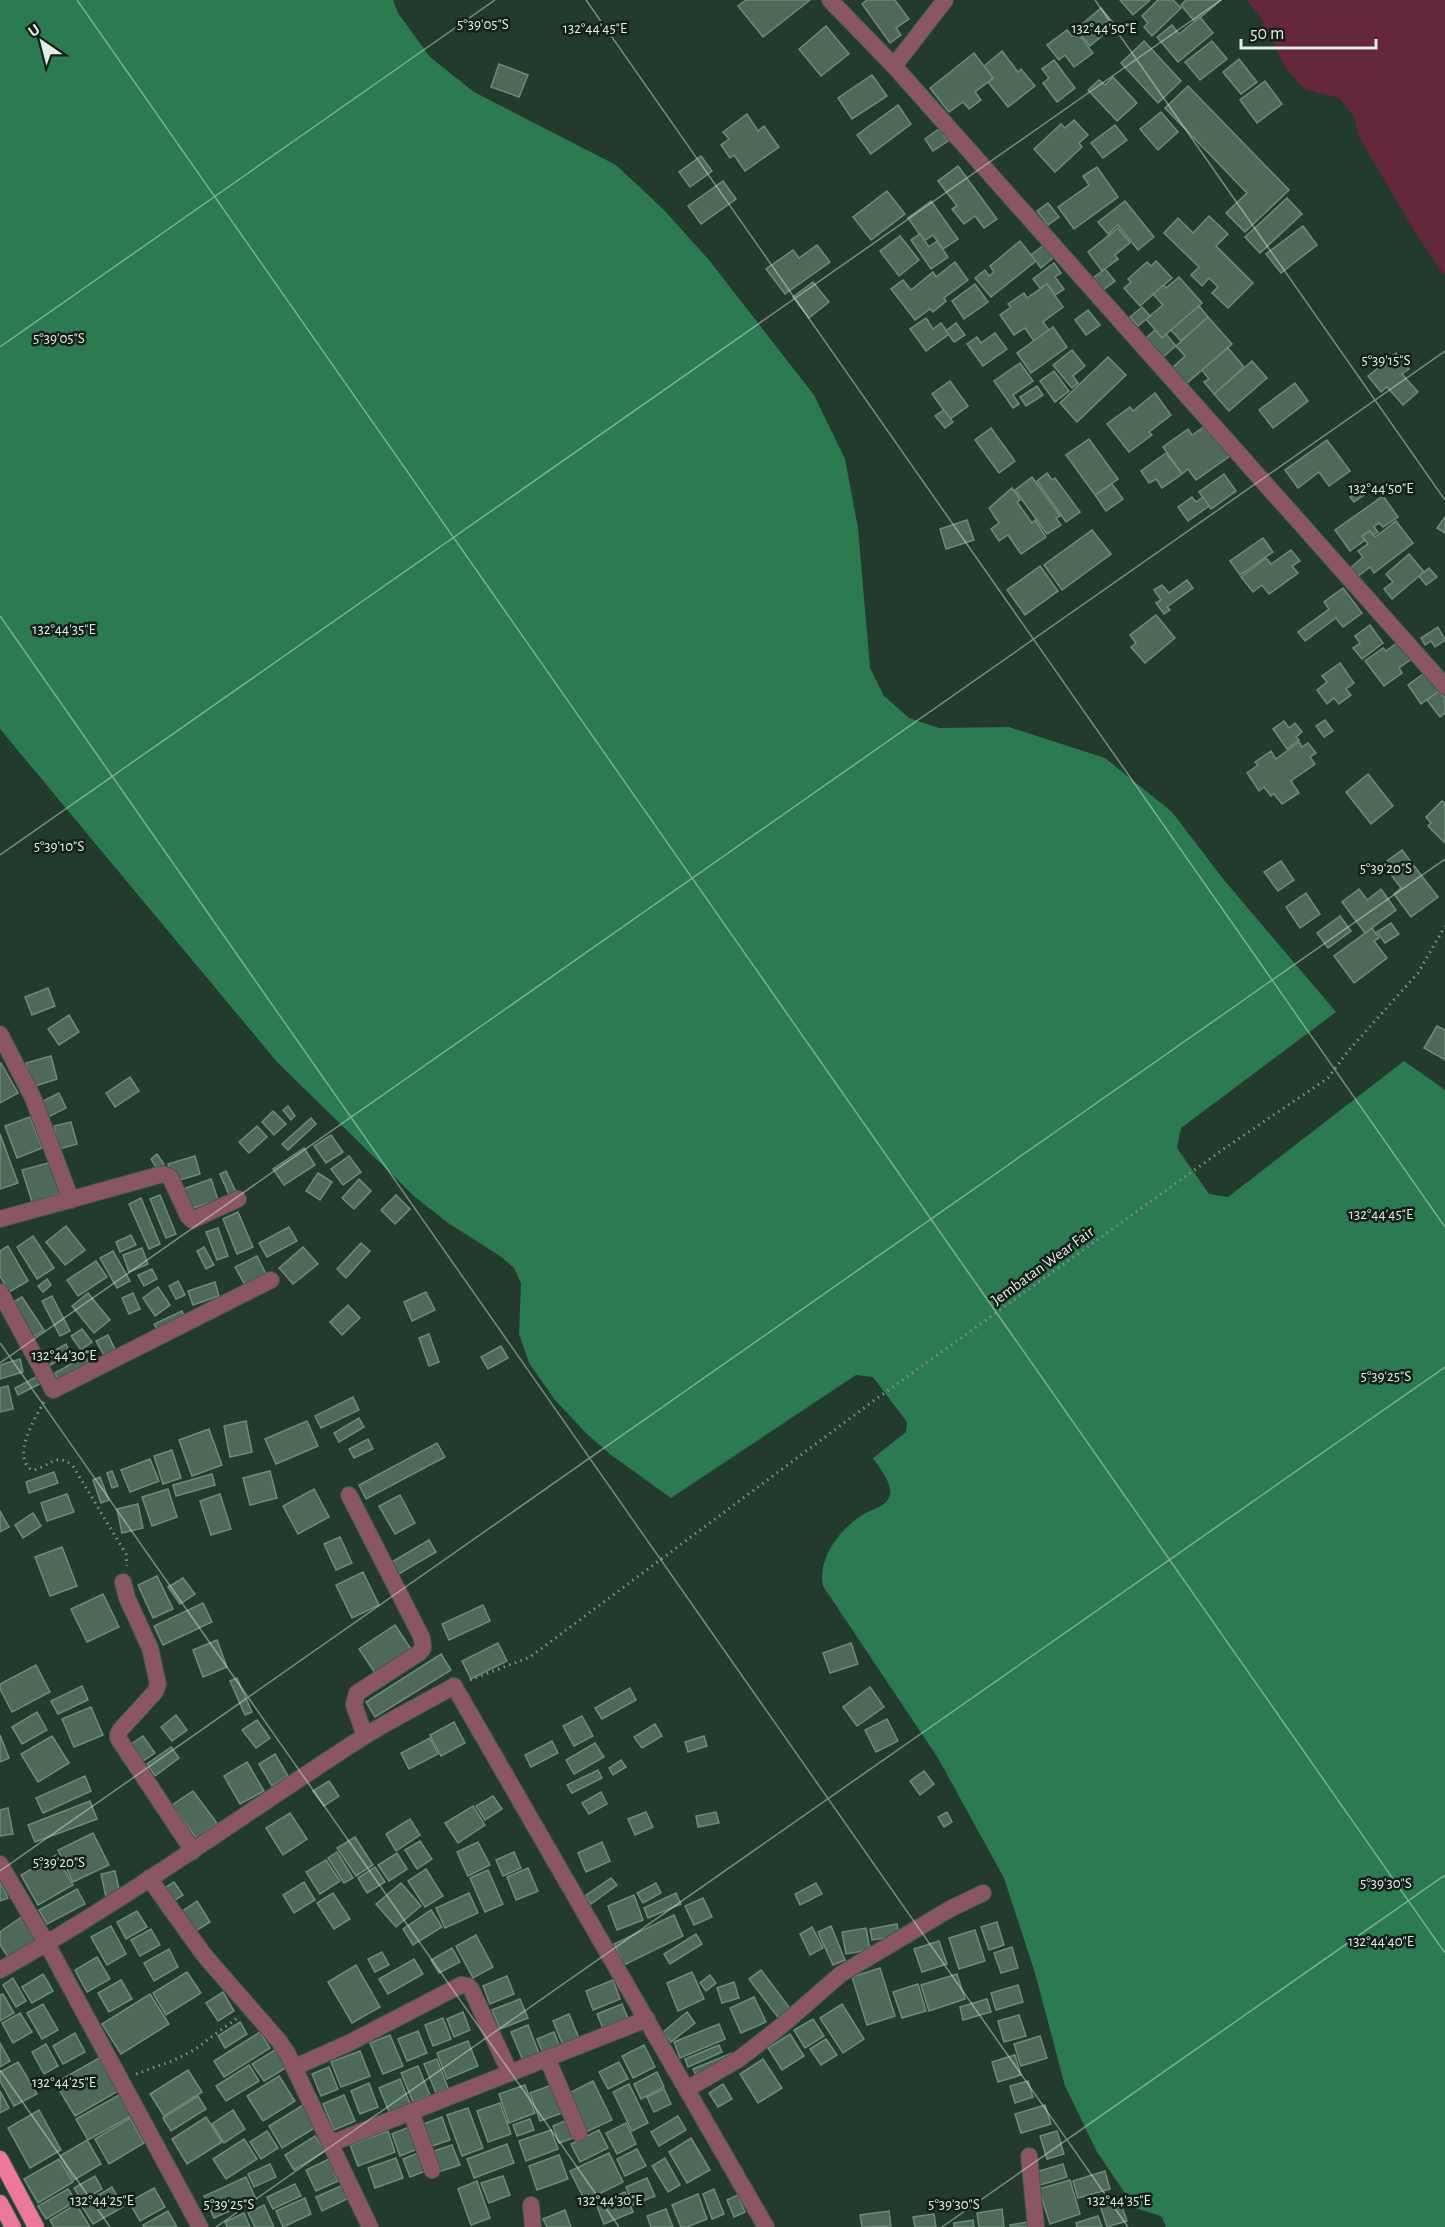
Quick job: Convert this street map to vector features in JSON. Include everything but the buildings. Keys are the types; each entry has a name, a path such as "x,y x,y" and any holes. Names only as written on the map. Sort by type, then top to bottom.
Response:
{"highway":[{"path":"0,2159 36,2227"},
{"path":"0,2203 13,2227"}],"street":[{"path":"830,0 894,66 1445,686"},
{"path":"894,66 945,0"},
{"path":"0,1034 33,1098 71,1200"},
{"path":"0,1219 163,1174 170,1177 192,1220 238,1199"},
{"path":"0,1292 53,1390 271,1280"},
{"path":"349,1495 422,1638 423,1645 419,1653 357,1693 354,1705 365,1736"},
{"path":"123,1582 126,1598 141,1625 150,1648 158,1684 155,1692 121,1729 118,1738 193,1851"},
{"path":"0,1970 46,1944 193,1851 365,1736 454,1686 766,2227"},
{"path":"0,1864 200,2227"},
{"path":"149,1878 204,1955 279,2041 295,2067 370,2227"},
{"path":"687,2089 739,2059 841,1974 983,1893"},
{"path":"295,2067 349,2043 461,1985 471,1989 510,2073"},
{"path":"332,2144 647,2019"},
{"path":"547,2058 579,2133"},
{"path":"411,2112 432,2170"},
{"path":"1029,2156 1036,2227"},
{"path":"531,2205 533,2227"}],"path":[{"name":"Jembatan Wear Fair","path":"454,1686 530,1657 872,1402 1226,1148 1328,1078 1349,1050 1418,974 1445,926"},
{"path":"53,1390 28,1431 24,1462 32,1470 37,1470 56,1459 67,1461 73,1466 126,1554 127,1566 123,1582"},
{"path":"120,2080 186,2054 250,2008"}],"shaded area":[{"path":"0,0 393,0 398,13 430,57 474,92 616,165 664,210 709,260 814,395 845,459 858,528 870,668 884,696 909,718 939,728 1009,727 1105,758 1172,812 1224,880 1336,1012 1181,1128 1177,1148 1209,1194 1228,1197 1404,1061 1445,1090 1445,2227 1166,2227 1162,2217 1135,2208 1097,2152 1065,2086 1035,1973 1004,1878 938,1758 823,1586 822,1576 827,1555 839,1535 855,1520 883,1505 889,1497 888,1482 873,1458 906,1432 907,1422 873,1377 856,1375 671,1498 611,1455 587,1434 555,1400 529,1363 519,1334 521,1283 514,1268 500,1256 448,1223 415,1197 277,1062 0,729"},
{"path":"1247,0 1445,0 1445,276 1418,237 1359,137 1354,117 1339,98 1304,89 1285,67 1261,18"}]}
